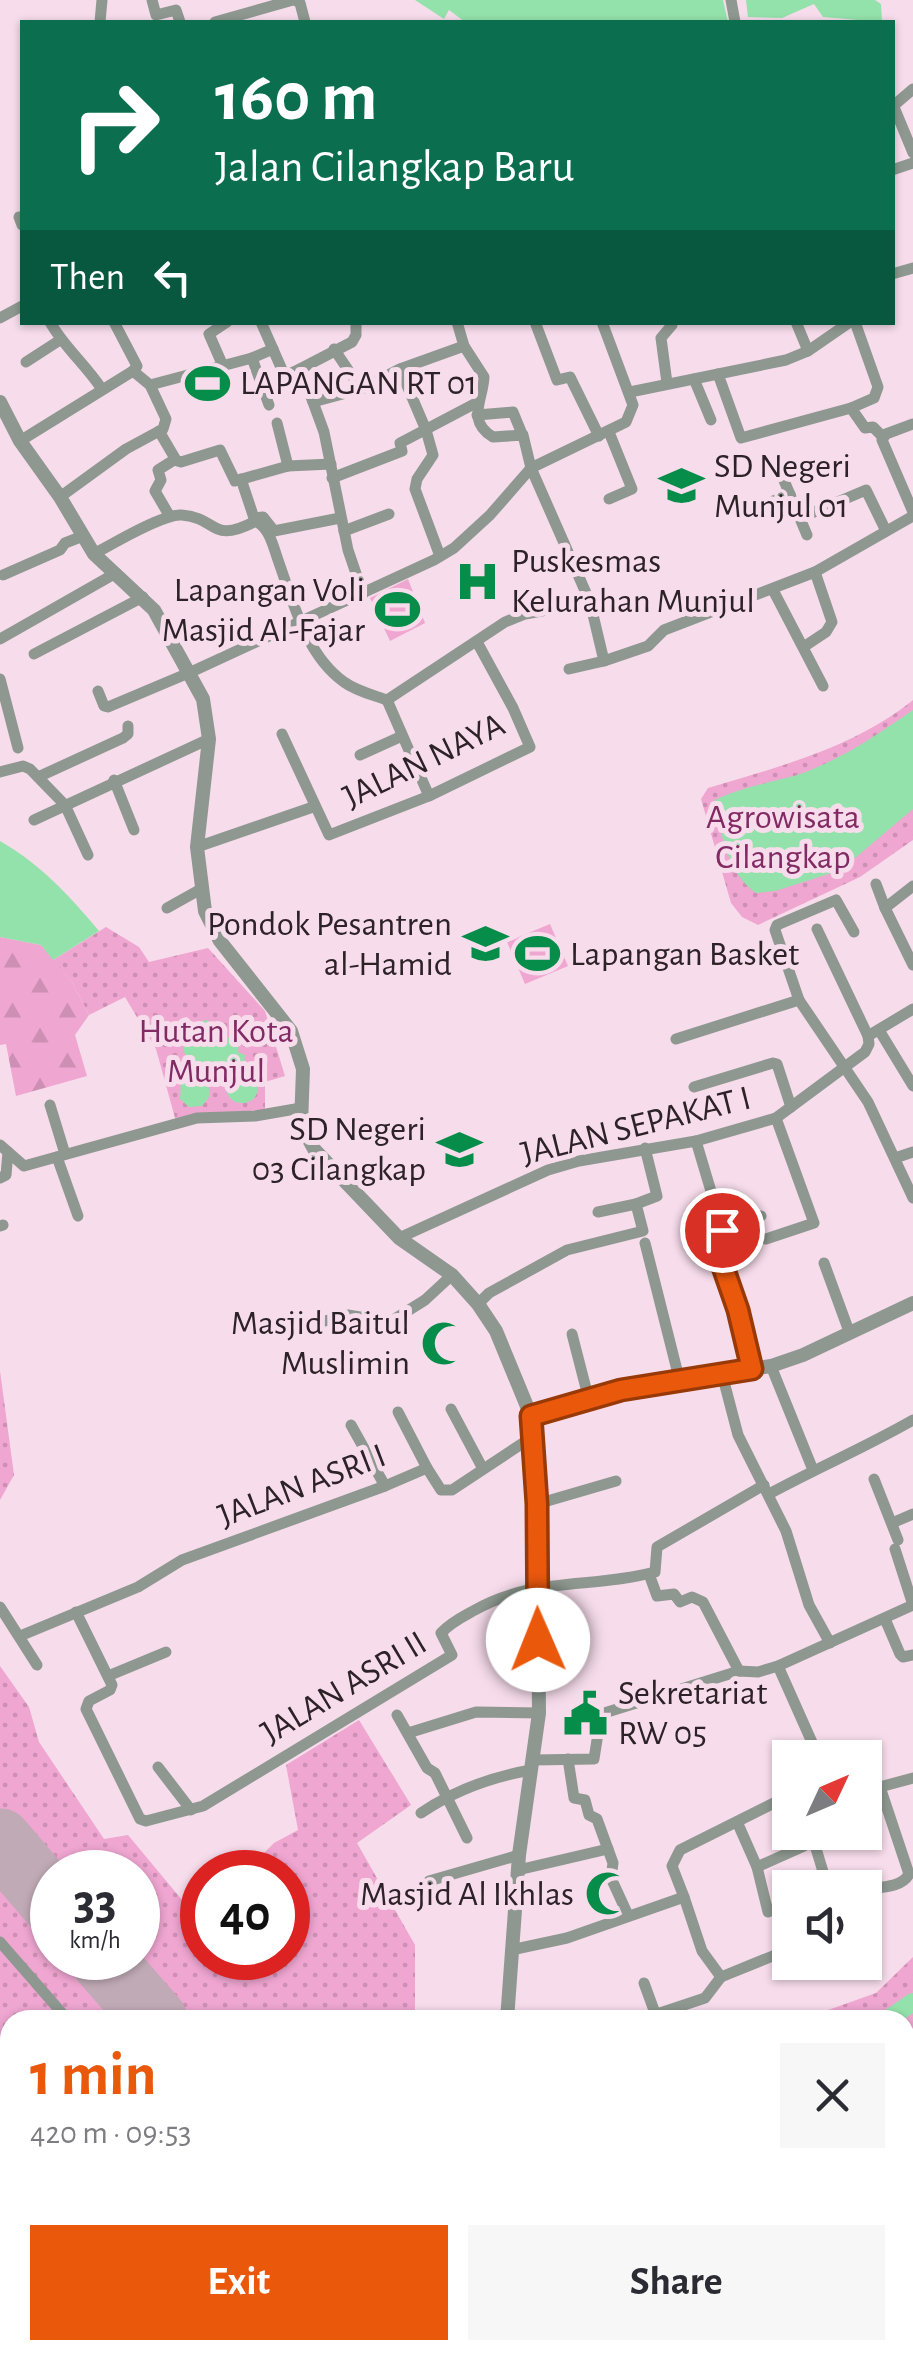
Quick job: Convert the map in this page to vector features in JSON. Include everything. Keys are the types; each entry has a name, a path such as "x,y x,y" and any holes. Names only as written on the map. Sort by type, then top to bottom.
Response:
{"street":[{"path":"152,0 157,15"},
{"path":"222,20 294,0"},
{"path":"143,20 176,10 179,20"},
{"path":"895,112 913,152"},
{"path":"52,325 102,388"},
{"path":"20,441 74,410 137,366 116,325"},
{"path":"222,325 209,334 222,366"},
{"path":"262,325 285,374 354,339 356,325"},
{"path":"457,325 464,346 484,377 476,409 483,429 493,436 522,434"},
{"path":"537,325 557,380 570,378 632,488 609,499"},
{"path":"98,691 108,707 363,594 454,548 532,468 626,422 633,405 630,392 603,325"},
{"path":"667,382 661,338 672,325"},
{"path":"797,325 808,351"},
{"path":"630,392 786,360 808,351 847,325"},
{"path":"718,374 741,438 851,408 874,398 878,387 853,325"},
{"path":"26,362 60,340"},
{"path":"313,402 361,389 400,369 464,346"},
{"path":"150,385 252,358 273,348"},
{"path":"334,349 361,389"},
{"path":"252,358 269,405"},
{"path":"300,369 331,464 340,518 363,594"},
{"path":"400,369 433,455 415,489 440,556"},
{"path":"60,497 166,425 150,385 132,371"},
{"path":"694,379 711,420"},
{"path":"0,402 20,441 94,554 154,610 192,672 203,699 209,739 197,848 201,889 210,926 291,1032 303,1069 301,1126 314,1149 399,1238 452,1276 478,1304 508,1356 531,1416 537,1504 538,1714 518,1862 509,2010"},
{"path":"569,669 648,646 664,630 815,572 913,514 909,490 882,436 872,427 865,428 851,408"},
{"path":"332,478 402,451 400,443 476,409 513,412 532,468 590,602 604,661"},
{"path":"277,423 288,466"},
{"path":"882,436 913,424"},
{"path":"159,431 181,462 221,450 232,479 288,466 331,464"},
{"path":"169,515 155,491 162,480 159,469 176,460"},
{"path":"780,471 807,535"},
{"path":"240,479 254,518 263,517 274,531 340,518"},
{"path":"800,518 866,490 886,531"},
{"path":"747,512 790,494"},
{"path":"94,554 169,515 184,514 224,532 238,531 256,521 261,523 270,537 300,622 316,650 344,682 387,700 429,796"},
{"path":"344,531 389,514"},
{"path":"3,575 83,536"},
{"path":"0,639 116,572"},
{"path":"804,646 826,632 832,622 815,572"},
{"path":"773,590 824,686"},
{"path":"34,654 143,597"},
{"path":"387,700 517,616 590,602"},
{"name":"JALAN NAYA","path":"197,848 314,807 326,832 332,835 429,796 530,746 476,642"},
{"path":"0,680 18,748"},
{"path":"38,777 124,738 128,726"},
{"path":"282,734 314,807"},
{"path":"360,755 402,736"},
{"path":"34,820 209,739"},
{"path":"0,772 23,766 38,777 65,805 88,855"},
{"path":"114,780 134,830"},
{"path":"876,884 913,965"},
{"path":"885,908 913,886"},
{"path":"167,908 201,889"},
{"path":"854,932 836,900 777,925 775,930 798,1000 868,1102 913,1198"},
{"path":"817,930 873,1033 913,1086"},
{"path":"676,1039 798,1000"},
{"name":"JALAN SEPAKAT I","path":"399,1238 548,1170 696,1141 776,1118 845,1070 865,1052 873,1033 913,1009"},
{"path":"694,1087 773,1063 777,1064 791,1107"},
{"path":"50,1105 78,1216"},
{"path":"4,1149 24,1166 198,1118 255,1116 301,1108"},
{"path":"766,1239 814,1223 776,1118"},
{"path":"696,1141 722,1230 722,1264 752,1369"},
{"path":"598,1212 656,1196 645,1148"},
{"path":"0,1178 6,1174 4,1149"},
{"path":"898,1157 913,1152"},
{"path":"636,1204 680,1382"},
{"path":"722,1230 762,1216"},
{"path":"478,1304 490,1293 567,1250 644,1237"},
{"path":"824,1263 850,1334"},
{"path":"318,1323 348,1314 390,1322 425,1300 452,1276"},
{"path":"531,1416 648,1384 770,1366 913,1303"},
{"path":"572,1334 588,1400"},
{"path":"770,1366 812,1470"},
{"path":"722,1374 738,1434 786,1531 809,1605 830,1643"},
{"path":"451,1409 483,1469"},
{"path":"398,1412 427,1468"},
{"path":"538,1586 616,1580 655,1572 657,1547 766,1490 861,1450 913,1420"},
{"path":"351,1425 385,1486"},
{"name":"JALAN ASRI I","path":"20,1636 138,1588 182,1560 427,1468 445,1492 532,1437"},
{"path":"421,1814 444,1797 532,1765 594,1759 602,1714 739,1672 778,1666 913,1605 892,1523 874,1479"},
{"path":"537,1504 616,1481"},
{"path":"892,1523 913,1514"},
{"path":"649,1574 658,1596 674,1594 680,1602 692,1598 703,1602 739,1672"},
{"name":"JALAN ASRI II","path":"108,1676 112,1688 88,1702 86,1710 142,1821 192,1810 401,1688 452,1655 442,1637 448,1626 484,1604 538,1586"},
{"path":"0,1607 37,1665"},
{"path":"76,1612 108,1676 166,1652"},
{"path":"885,1619 903,1658 913,1654"},
{"path":"778,1666 810,1740"},
{"path":"408,1733 476,1712 538,1714"},
{"path":"398,1715 428,1768 435,1773 467,1838"},
{"path":"568,1759 574,1798 585,1800 588,1814 597,1819 613,1863 611,1878 628,1915"},
{"path":"158,1767 192,1810"},
{"path":"882,1786 913,1778"},
{"path":"882,1793 909,1874 898,1884 882,1886"},
{"path":"720,1978 702,1951 673,1872 674,1856 772,1806"},
{"path":"738,1824 757,1867 768,1912 772,1910"},
{"path":"429,1881 518,1862 608,1849"},
{"path":"757,1867 795,1850"},
{"path":"511,1950 566,1938 684,1897"},
{"path":"0,1942 59,2010"},
{"path":"672,2010 707,2004 720,1978 772,1956"},
{"path":"644,1983 654,2010"}],"green space":[{"name":"Lapangan Voli Masjid Al-Fajar","path":"408,579 425,623 390,641 370,598"},
{"name":"Agrowisata Cilangkap","path":"913,700 913,840 860,877 758,925 742,917 731,903 701,799 708,788 841,743"},
{"name":"Lapangan Basket","path":"550,924 568,966 525,984 507,942"},
{"name":"Hutan Kota Munjul","path":"106,927 139,947 149,962 208,948 265,1011 285,1076 265,1082 265,1110 200,1114 177,1125 156,1049 125,997 89,1015 72,982 53,960"},
{"name":"Hutan Kota Munjul","path":"0,937 41,945 72,982 89,1015 75,1035 87,1076 16,1096 6,1044 0,1045"},
{"path":"0,1371 14,1475 0,1500"},
{"path":"0,1666 29,1707 39,1742 104,1839 128,1835 140,1850 30,1850 30,1980 160,1980 160,1873 180,1898 180,1980 310,1980 310,1850 267,1850 298,1830 286,1765 359,1720 411,1805 357,1843 415,1945 415,2010 0,2010"},
{"path":"913,1957 913,2010 828,2010 876,1993"}],"shaded area":[{"path":"415,0 723,0 728,20 462,20 449,10 444,19"},
{"path":"746,0 875,0 881,4 882,20 823,17 814,4 782,18 748,17"},
{"name":"Agrowisata Cilangkap","path":"913,710 913,809 841,870 775,891 756,893 746,885 727,851 715,800 828,762"},
{"path":"0,841 54,882 99,931 53,960 41,945 0,937"},
{"path":"208,1020 216,1038 225,1036 239,1042 238,1052 245,1055 244,1067 255,1079 258,1090 248,1102 232,1100 226,1079 217,1076 208,1083 210,1096 202,1106 189,1107 180,1099 181,1082 196,1071 184,1052 185,1034 191,1026"}],"waterway":[{"path":"901,2010 913,2002"}],"runway":[{"path":"0,1841 30,1876"},
{"path":"120,1980 146,2010"}],"place":[{"name":"LAPANGAN RT 01","path":"207,383"},
{"name":"SD Negeri Munjul 01","path":"681,486"},
{"name":"Puskesmas Kelurahan Munjul","path":"478,581"},
{"name":"Lapangan Voli Masjid Al-Fajar","path":"398,610"},
{"name":"Pondok Pesantren al-Hamid","path":"485,944"},
{"name":"Lapangan Basket","path":"537,954"},
{"name":"SD Negeri 03 Cilangkap","path":"459,1149"},
{"name":"Masjid Baitul Muslimin","path":"443,1343"},
{"name":"Sekretariat RW 05","path":"585,1713"},
{"name":"Masjid Al Ikhlas","path":"607,1894"}],"route":[{"path":"538,1640 537,1504 531,1416 648,1384 752,1369 746,1336 722,1264 722,1230"}]}
